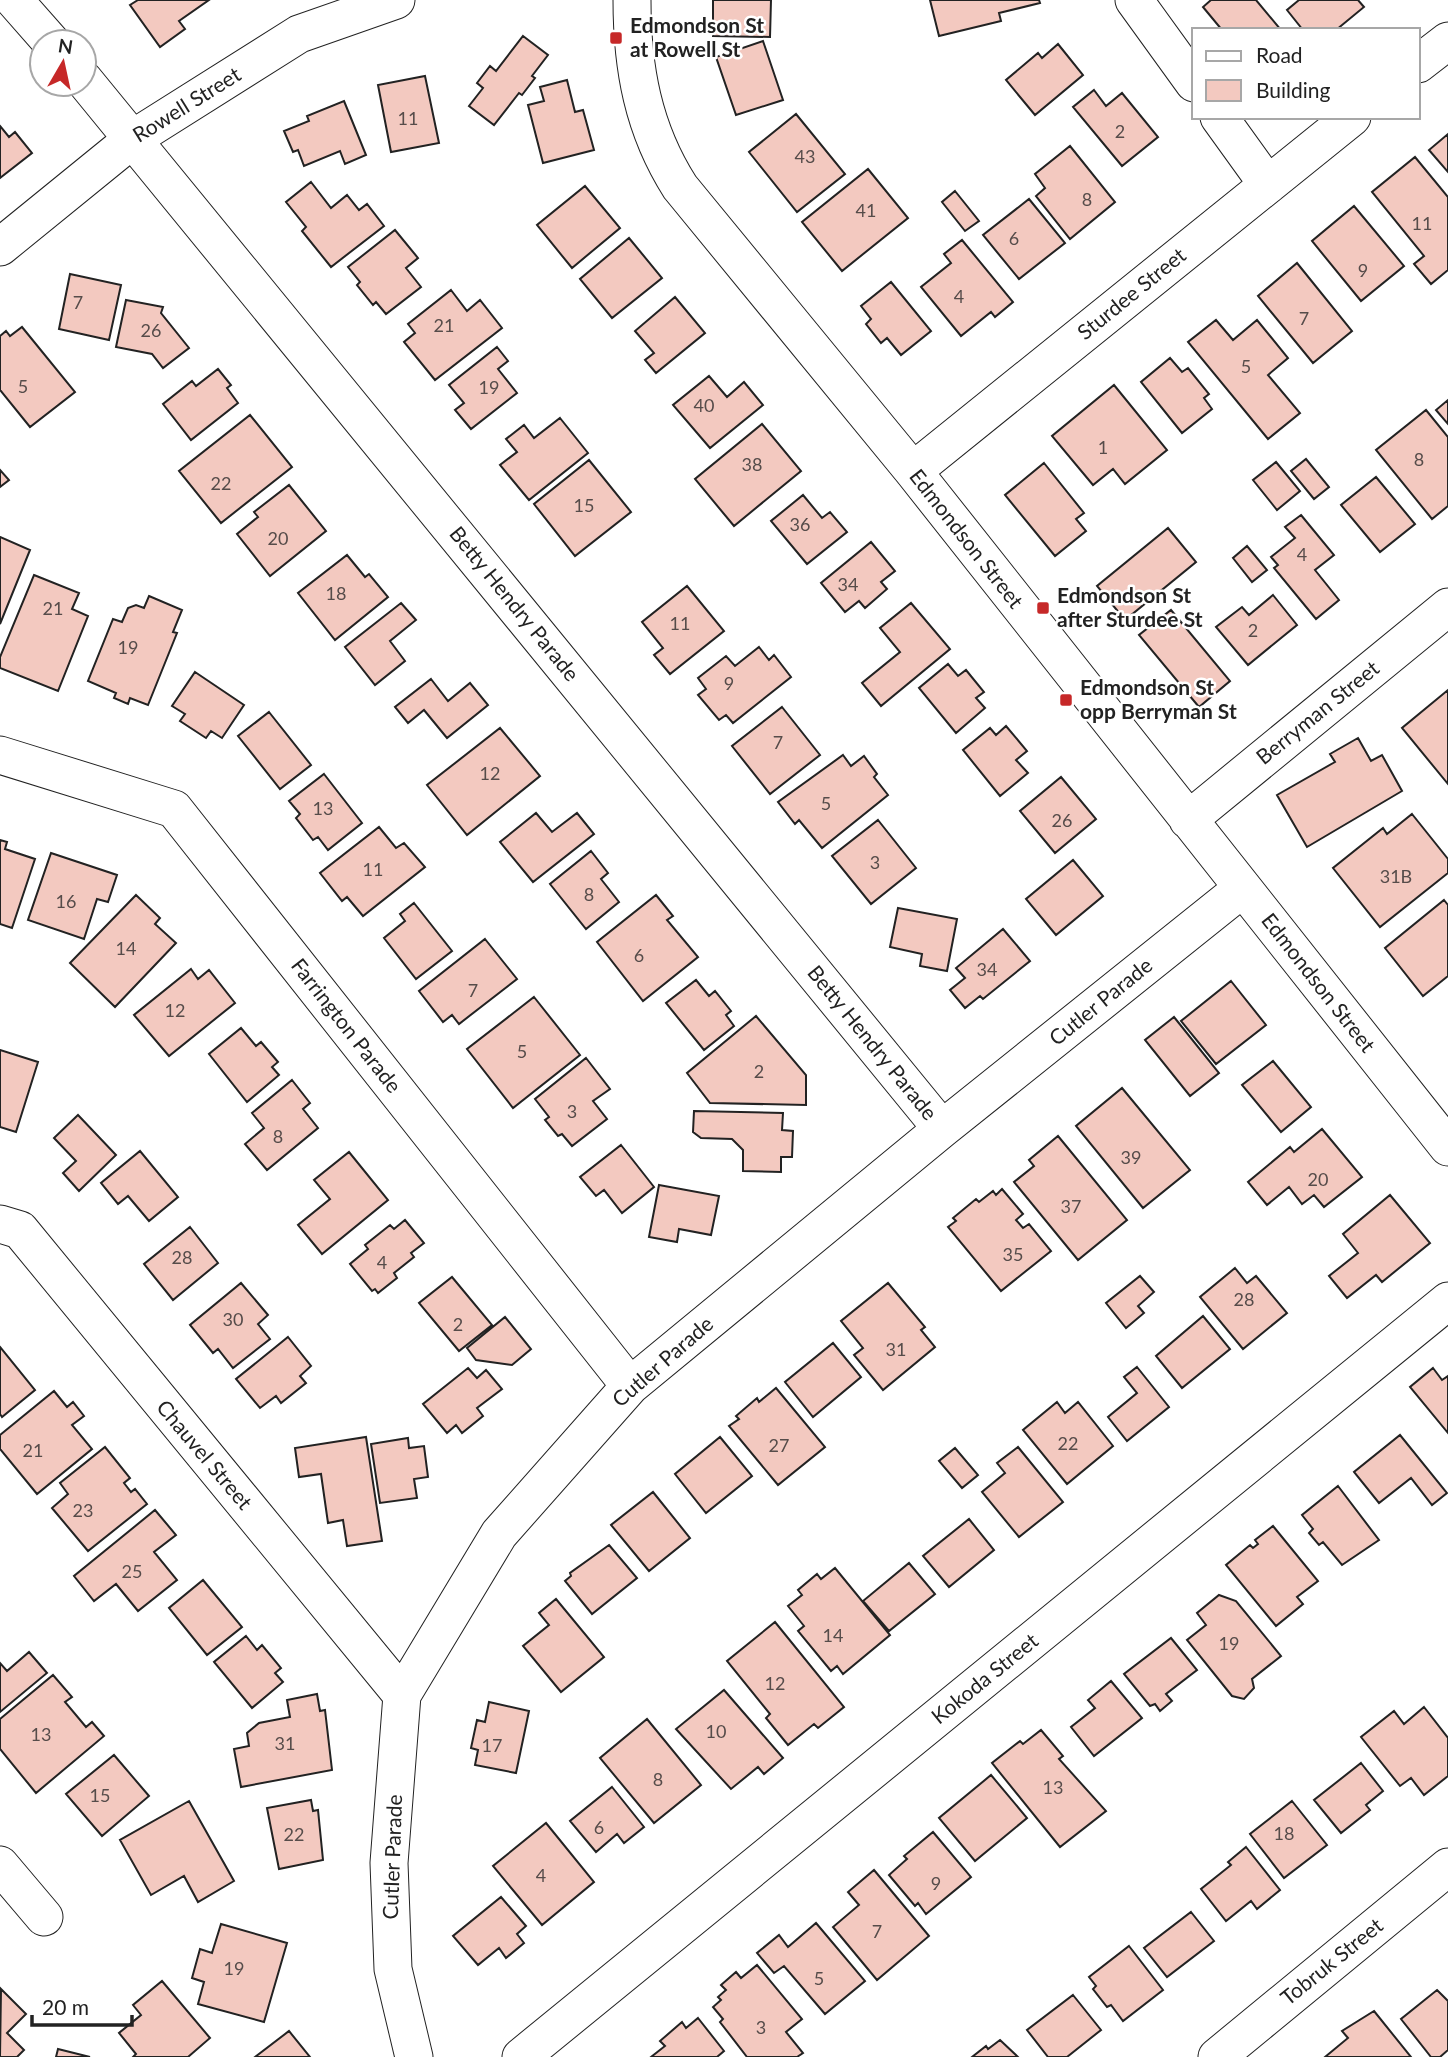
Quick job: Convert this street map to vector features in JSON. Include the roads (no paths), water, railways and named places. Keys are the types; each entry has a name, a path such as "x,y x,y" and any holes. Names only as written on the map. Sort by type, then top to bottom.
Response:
{"street":[{"path":"14,0 39,28"},
{"name":"Rowell Street","path":"0,247 134,138 299,34 396,0"},
{"name":"Edmondson Street","path":"632,0 636,76 652,134 664,163 688,197 913,471 1448,1147"},
{"path":"1134,0 1192,80"},
{"path":"1420,62 1448,41"},
{"name":"Betty Hendry Parade","path":"98,96 943,1129"},
{"path":"1220,119 1268,185"},
{"name":"Sturdee Street","path":"913,471 1350,119"},
{"name":"Berryman Street","path":"1188,820 1448,607"},
{"name":"Farrington Parade","path":"0,755 174,809 630,1386"},
{"name":"Cutler Parade","path":"414,2057 393,1969 389,1863 402,1695 499,1534 630,1386 943,1129 1243,888"},
{"name":"Chauvel Street","path":"0,1224 20,1230 402,1695"},
{"name":"Kokoda Street","path":"521,2057 1448,1301"},
{"path":"0,1865 44,1917"},
{"name":"Tobruk Street","path":"1217,2057 1448,1867"}],"place":[{"name":"Edmondson St at Rowell St","path":"616,38"},
{"name":"Edmondson St after Sturdee St","path":"1043,608"},
{"name":"Edmondson St opp Berryman St","path":"1066,700"}]}
